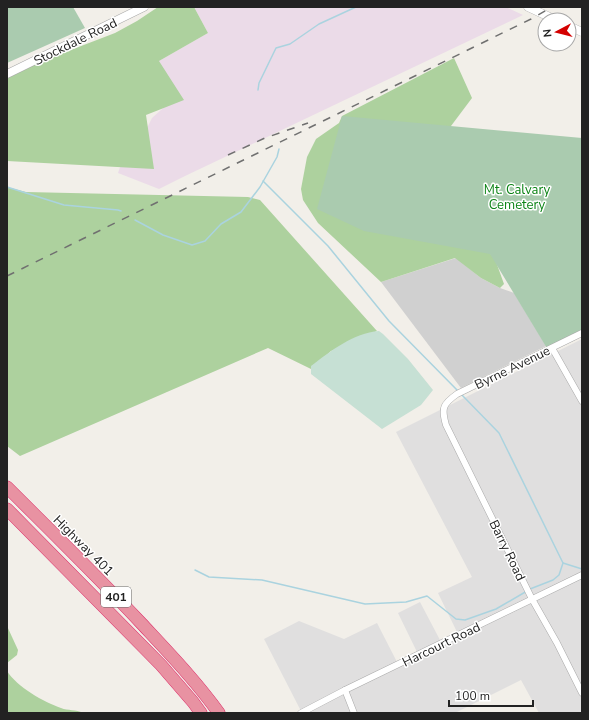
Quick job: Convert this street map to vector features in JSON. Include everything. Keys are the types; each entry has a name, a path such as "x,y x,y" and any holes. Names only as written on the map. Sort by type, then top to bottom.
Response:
{"highway":[{"name":"Highway 401","path":"7,487 168,651 219,713"},
{"name":"401","path":"7,509 161,665 201,713"}],"street":[{"name":"Stockdale Road","path":"7,74 144,7"},
{"path":"528,7 539,12"},
{"name":"Byrne Avenue","path":"445,406 448,401 457,394 582,333"},
{"path":"552,348 582,401"},
{"name":"Barry Road","path":"445,406 442,414 446,425 532,599 557,643 582,693"},
{"name":"Harcourt Road","path":"301,713 345,690 582,575"},
{"path":"345,690 354,713"}],"shaded area":[{"path":"194,7 506,7 523,15 159,189 118,173 131,135 148,126 152,118 171,101 159,61 208,33"},
{"path":"456,258 481,278 500,288 514,293 546,346 461,388 381,282"},
{"path":"582,339 582,713 539,713 521,680 455,713 302,713 264,639 299,621 344,639 377,623 397,662 417,652 398,613 420,602 440,640 457,632 438,593 472,577 396,432"}],"green space":[{"path":"7,7 73,7 85,28 7,63"},
{"path":"158,7 194,7 208,33 159,61 184,100 146,115 154,169 7,161 7,72 11,73 115,33"},
{"path":"454,58 472,98 451,126 435,191 495,259 504,284 500,288 481,278 455,258 381,282 318,223 303,200 301,189 307,157 316,139 339,123 342,116"},
{"name":"Mt. Calvary Cemetery","path":"342,116 582,138 582,333 548,350 490,254 364,231 317,209"},
{"path":"7,187 26,192 248,197 260,200 377,331 331,351 311,369 268,348 20,456 7,446"},
{"path":"379,331 408,359 433,390 421,405 382,429 311,374 311,366 334,349 360,335"},
{"path":"7,626 18,650 17,655 7,663"},
{"path":"7,671 17,683 39,698 61,708 83,713 7,713"}],"waterway":[{"path":"258,90 259,83 276,48 290,44 319,24 356,7"},
{"path":"135,220 163,235 192,245 205,241 221,224 241,212 260,187 277,157 279,149"},
{"path":"263,181 328,246 389,321 458,391"},
{"path":"7,187 64,205 121,211"},
{"path":"461,394 499,433 563,563 559,575 553,580 530,589"},
{"path":"563,563 582,569"},
{"path":"195,570 209,577 262,580 365,604 406,602 427,596 456,619 465,620 496,609 527,591"}],"railway":[{"path":"7,276 531,19 552,7"},
{"path":"228,155 265,138 308,123"}]}
